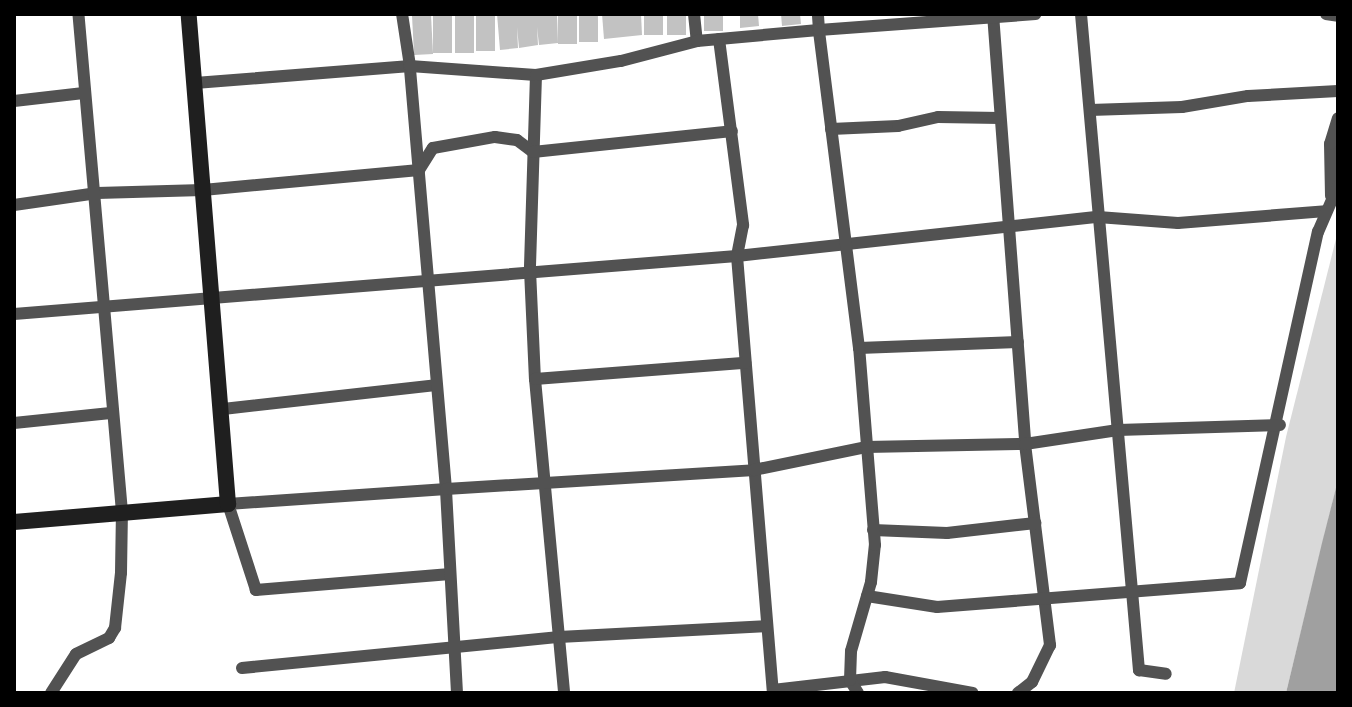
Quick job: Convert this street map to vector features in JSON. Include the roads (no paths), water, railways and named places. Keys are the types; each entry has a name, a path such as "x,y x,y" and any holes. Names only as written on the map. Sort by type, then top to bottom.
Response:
{"street":[{"path":"51,693 76,654 109,638 115,628 122,512 110,413 97,193 78,14"},
{"path":"189,14 223,409 228,504 256,590 450,574"},
{"path":"402,14 410,66 430,282 457,693"},
{"path":"694,14 697,41"},
{"path":"818,14 859,348 873,530 867,596 851,651 850,680 858,693"},
{"path":"195,83 410,66 536,75 621,61 697,41 1035,14"},
{"path":"1081,14 1139,670 1166,674"},
{"path":"1326,14 1338,16"},
{"path":"993,16 1025,444 1050,654 1018,693"},
{"path":"719,39 743,225 737,256 773,691 885,677 973,693"},
{"path":"536,75 530,270 535,379 548,485 564,693"},
{"path":"1090,110 1182,107 1248,96 1338,91"},
{"path":"14,101 84,93"},
{"path":"831,129 898,126 938,117 1000,118"},
{"path":"867,596 937,607 1044,596 1240,583 1280,425 1326,211 1334,191 1330,144 1338,118"},
{"path":"419,170 433,148 495,137 517,140 533,152 732,131"},
{"path":"14,205 97,193 203,190 419,170"},
{"path":"14,314 430,282 530,270 737,256 844,241 1009,230 1098,217 1178,223 1326,211"},
{"path":"859,348 1018,342"},
{"path":"535,379 745,363"},
{"path":"223,409 436,385"},
{"path":"14,423 110,413"},
{"path":"14,522 228,504 754,470 866,447 1025,444 1118,430 1280,425"},
{"path":"873,530 947,533 1035,523"},
{"path":"242,668 559,637 767,626"}]}
